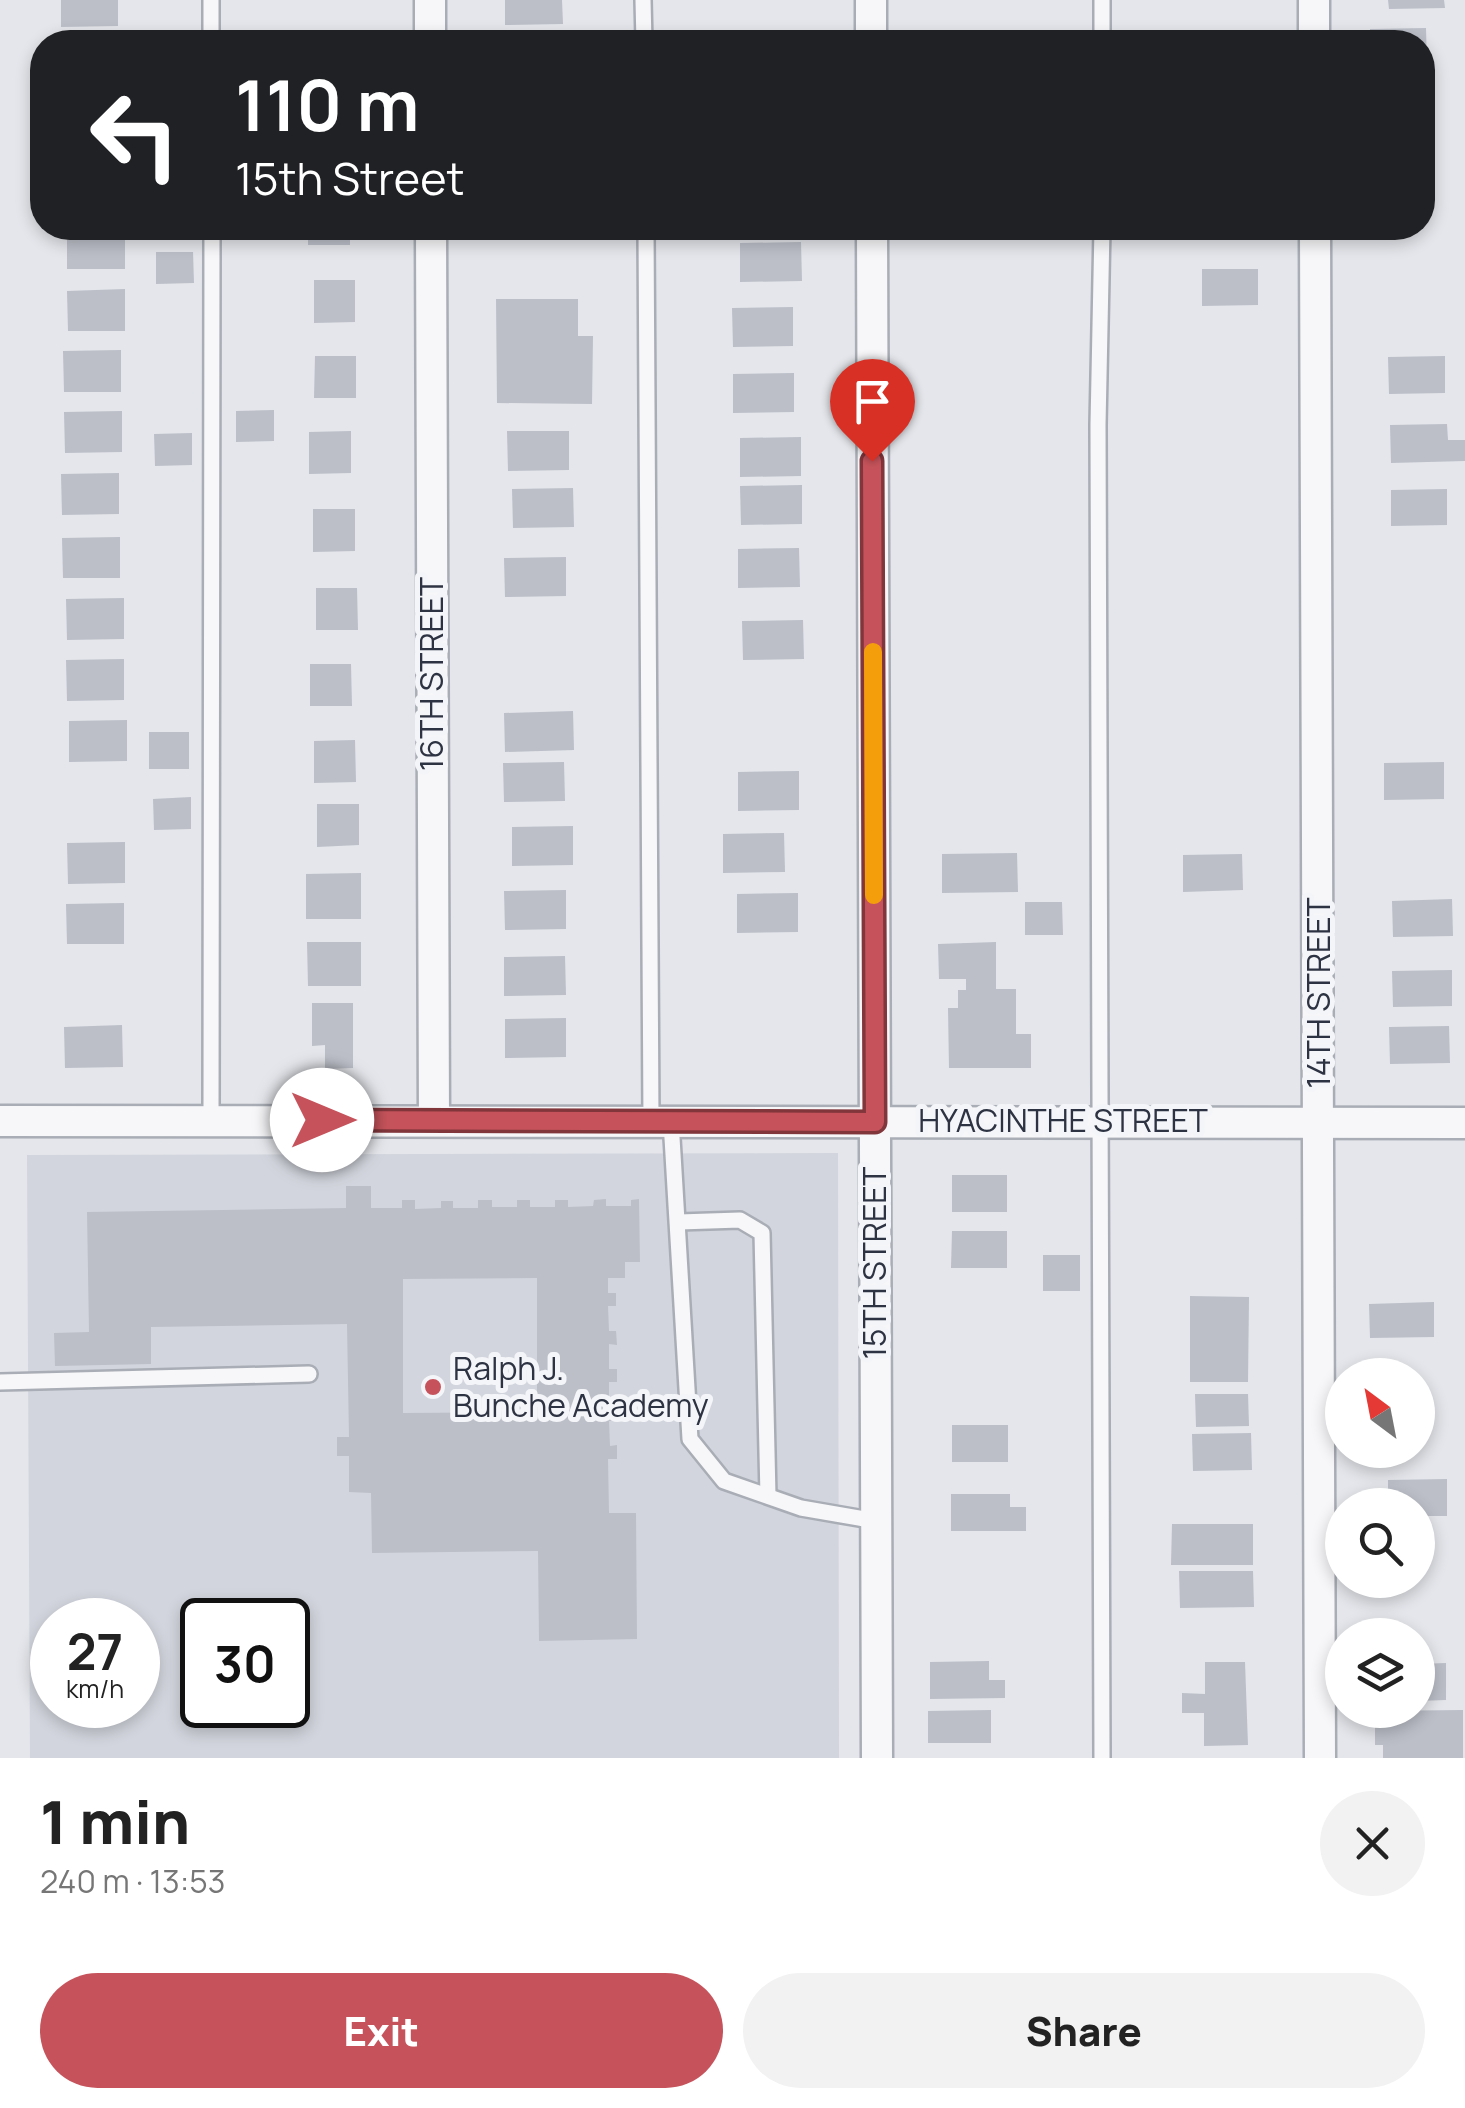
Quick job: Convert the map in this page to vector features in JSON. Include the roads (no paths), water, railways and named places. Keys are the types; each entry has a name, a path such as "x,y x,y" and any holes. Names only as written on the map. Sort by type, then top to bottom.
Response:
{"street":[{"path":"430,0 430,30"},
{"path":"871,0 871,30"},
{"path":"1314,0 1314,30"},
{"name":"16TH STREET","path":"430,240 434,1120"},
{"name":"15TH STREET","path":"872,240 877,1758"},
{"name":"14TH STREET","path":"1315,240 1320,1758"},
{"name":"HYACINTHE STREET","path":"0,1121 1465,1123"}],"lane":[{"path":"211,0 211,30"},
{"path":"644,0 644,30"},
{"path":"1102,0 1102,30"},
{"path":"211,1120 212,240"},
{"path":"646,240 661,1121 678,1190 690,1439 724,1482 801,1508 876,1521"},
{"path":"1102,240 1098,425 1102,1758"},
{"path":"679,1222 740,1220 762,1233 768,1496"},
{"path":"0,1382 309,1374"}],"place":[{"name":"Ralph J. Bunche Academy","path":"433,1387"}]}
